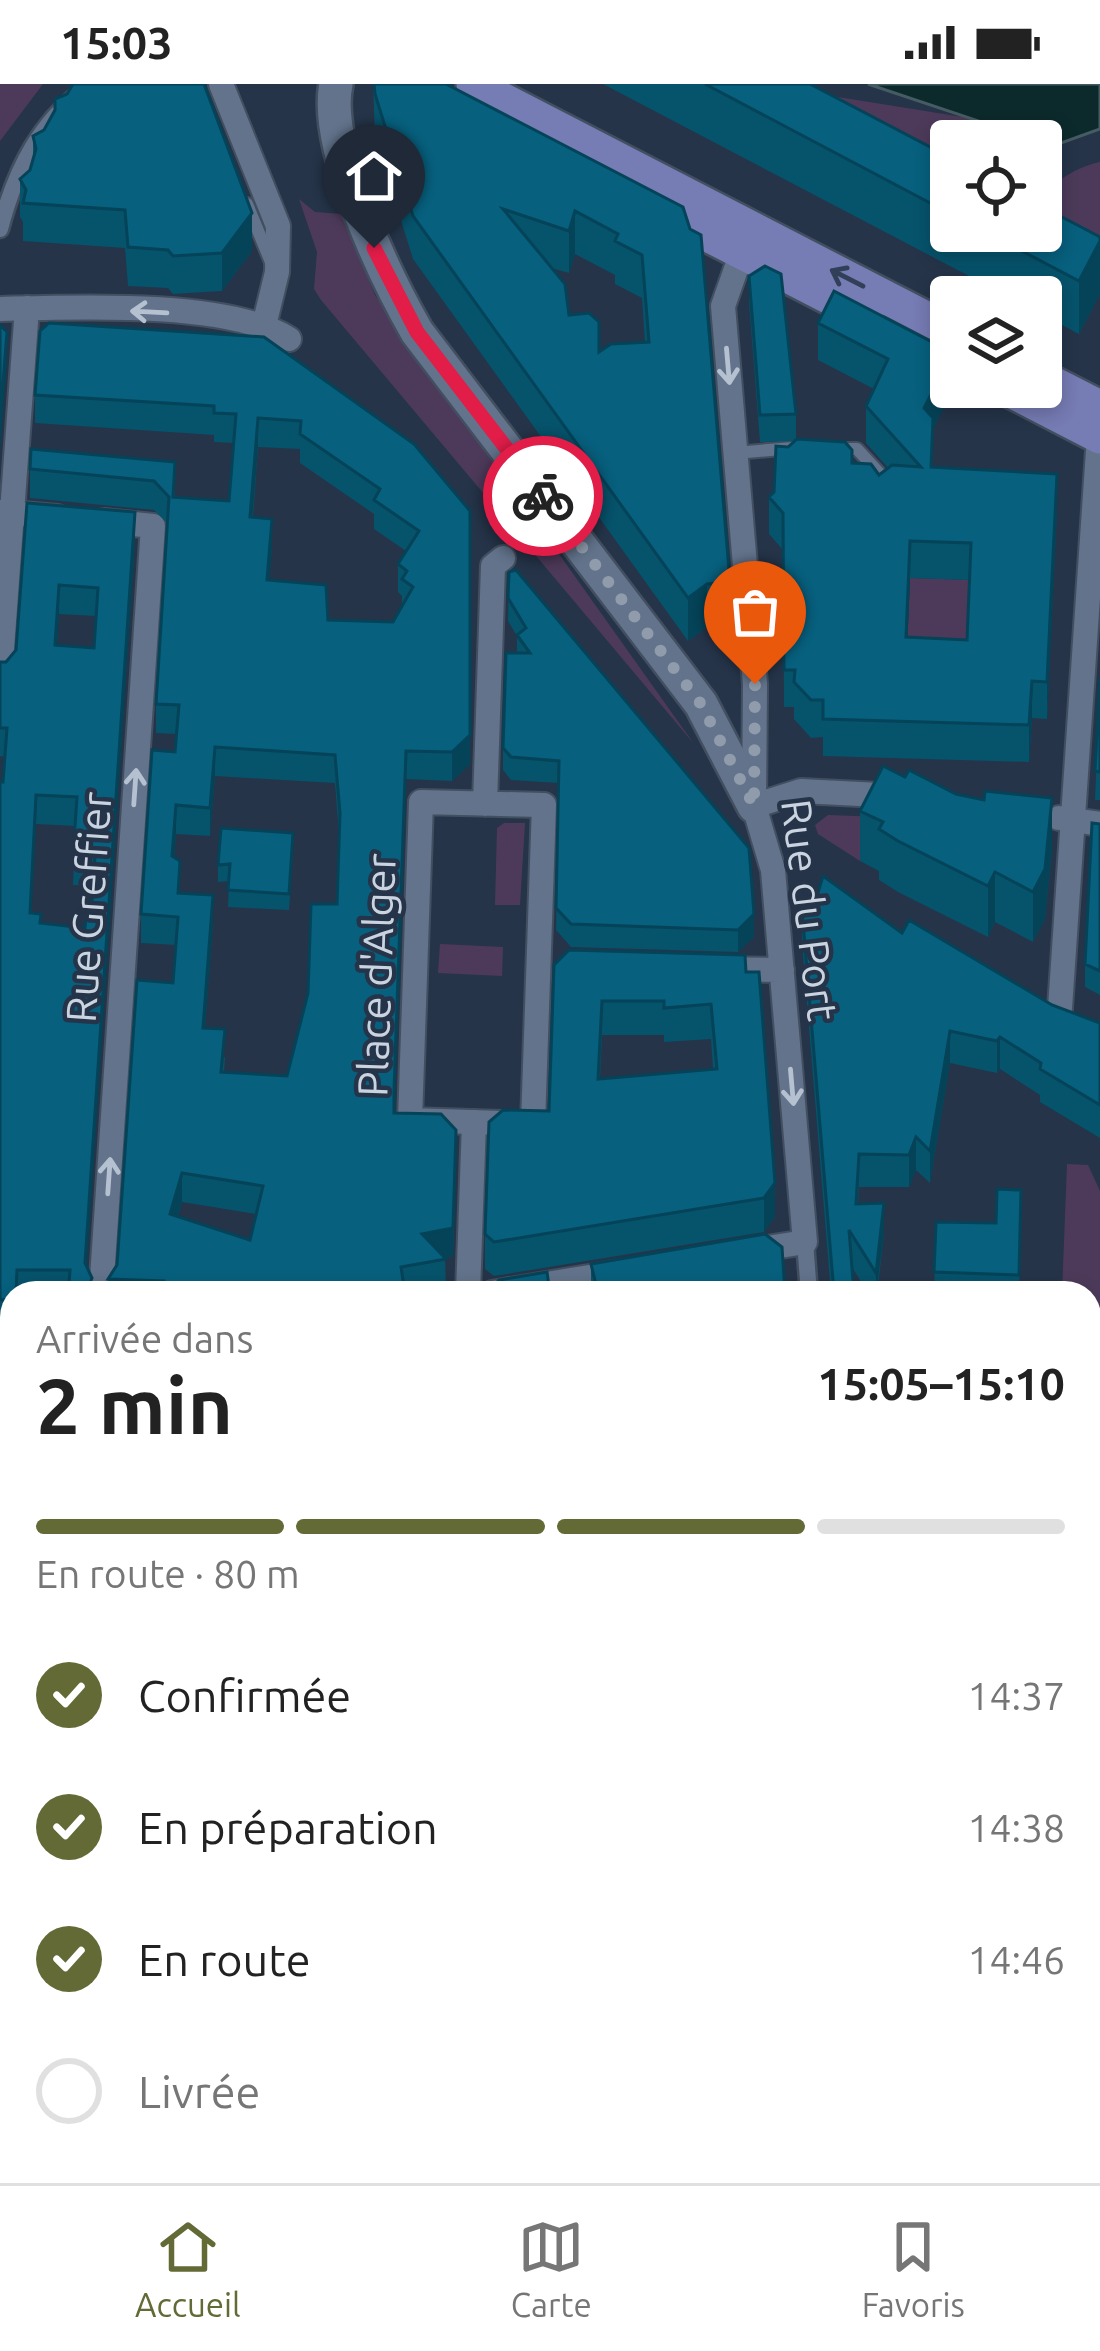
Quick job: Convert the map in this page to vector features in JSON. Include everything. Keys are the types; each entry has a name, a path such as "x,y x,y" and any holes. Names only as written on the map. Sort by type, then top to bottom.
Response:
{"main road":[{"path":"336,84 332,103 358,205 389,283 417,332 701,704 754,806"},
{"path":"461,94 742,252 930,349"},
{"path":"461,94 930,321"},
{"path":"1062,388 1100,407"},
{"path":"1044,408 1100,437"}],"street":[{"path":"0,229 13,184 37,135 62,105 92,84"},
{"path":"220,84 278,226 278,272 262,334"},
{"name":"Rue du Port","path":"742,252 723,306 755,684 754,806 773,870 808,1281"},
{"path":"0,309 26,319 198,314 289,339"},
{"path":"0,676 6,512 26,319"},
{"path":"1060,1009 1100,437"},
{"name":"Rue Greffier","path":"6,512 153,526 102,1281"},
{"path":"485,804 498,562"},
{"path":"754,806 801,791 918,799"},
{"name":"Place d'Alger","path":"421,802 544,806 538,964 533,1124 410,1120 421,802"},
{"path":"1024,813 1100,824"},
{"path":"538,964 569,965"},
{"path":"688,968 782,970"},
{"path":"468,1281 474,1122"},
{"path":"714,1257 805,1242"},
{"path":"566,1281 646,1268"}],"lane":[{"path":"243,194 267,261 278,272"},
{"path":"735,453 857,449 882,476 881,502"}],"shaded area":[{"path":"0,84 43,84 0,141"},
{"path":"868,84 1100,84 1100,129 1062,143 1062,120 975,120"},
{"path":"813,93 975,120 930,120 930,152"},
{"path":"1100,162 1100,245 1062,224 1062,179"},
{"path":"299,199 315,212 343,214 375,295 694,744 321,300 314,289 317,252"},
{"path":"910,578 971,580 967,677 906,674"},
{"path":"828,815 883,817 860,861 818,834 815,825"},
{"path":"504,823 525,823 520,905 495,905 497,828"},
{"path":"440,944 503,947 502,976 438,973"},
{"path":"1067,1164 1088,1165 1100,1191 1100,1281 1062,1281"}],"building":[{"path":"73,84 204,84 252,213 222,253 173,256 168,250 128,247 125,210 23,203 26,190 20,179 30,170 36,149 33,136 44,130 55,110 55,99 67,94"},
{"path":"374,84 446,84 683,207 690,229 701,235 730,582 707,584 688,598 413,216","holes":["503,209 569,231 575,211 618,234 615,241 642,255 649,342 611,344 599,352 599,322 589,313 569,315 565,284"]},
{"path":"705,84 810,84 930,147 930,203"},
{"path":"1062,217 1100,237 1079,281 1024,252 1062,252"},
{"path":"765,266 781,274 796,414 760,415 749,276"},
{"path":"834,291 930,341 930,396 924,408 933,418 931,467 1057,474 1047,682 1032,681 1029,725 823,719 823,700 811,700 794,682 795,670 784,670 783,513 769,497 774,492 776,446 788,447 797,439 845,442 852,450 852,463 871,464 879,475 892,465 921,467 866,406 888,359 818,323","holes":["910,541 971,543 967,640 906,637"]},
{"path":"49,323 264,337 414,444 470,511 470,735 452,752 406,751 394,1113 441,1114 456,1130 453,1228 422,1234 446,1259 401,1267 403,1281 108,1279 117,1265 137,980 173,983 178,917 141,914 152,750 175,752 179,705 156,704 169,497 154,481 30,469 31,449 175,462 173,497 229,501 236,414 214,413 214,406 35,395 40,331","holes":["258,418 301,421 300,434 380,489 374,500 419,531 398,564 407,571 402,579 413,587 393,622 328,620 326,585 267,580 272,519 250,517","215,747 335,755 340,813 337,904 311,904 308,993 287,1076 221,1072 225,1029 203,1028 213,895 178,893 180,861 172,856 176,805 210,808","182,1173 263,1186 250,1240 170,1214"]},
{"path":"0,325 7,332 0,422"},
{"path":"27,503 135,512 85,1263 91,1281 69,1281 70,1270 17,1270 17,1281 0,1281 0,782 7,728 0,728 0,662 16,650","holes":["59,585 98,588 94,648 55,645","36,795 77,797 73,856 95,857 91,917 86,916 85,928 40,923 41,914 30,913"]},
{"path":"516,570 749,848 754,914 738,930 571,924 556,908 559,761 511,757 503,748 506,653 530,653 517,635 526,628 508,598 509,572"},
{"path":"1100,678 1100,772 1095,771"},
{"path":"883,766 905,777 909,770 956,794 984,800 985,791 1052,798 1045,869 1033,892 995,872 988,886 879,829 883,822 860,811"},
{"path":"1092,823 1100,824 1100,971 1085,964"},
{"path":"221,828 293,833 289,894 228,890 230,864 218,865"},
{"path":"823,876 902,933 909,920 1052,1005 1100,1023 1100,1105 1040,1069 1041,1063 1000,1037 997,1041 950,1031 930,1151 916,1137 909,1155 859,1154 856,1204 884,1203 876,1273 849,1230 853,1281 833,1281 802,910 813,909"},
{"path":"569,950 745,955 746,972 759,972 775,1183 764,1198 494,1242 485,1234 489,1122 503,1110 549,1111 554,965","holes":["602,1001 664,1001 664,1008 711,1004 717,1069 598,1079"]},
{"path":"997,1189 1021,1190 1019,1275 934,1272 936,1222 996,1223"},
{"path":"765,1234 782,1247 784,1281 595,1281 591,1264"},
{"path":"547,1272 548,1281 498,1281"}],"way so far":[{"path":"543,496 701,704 754,806 755,684"}],"route":[{"path":"374,248 417,332 543,496"}]}
